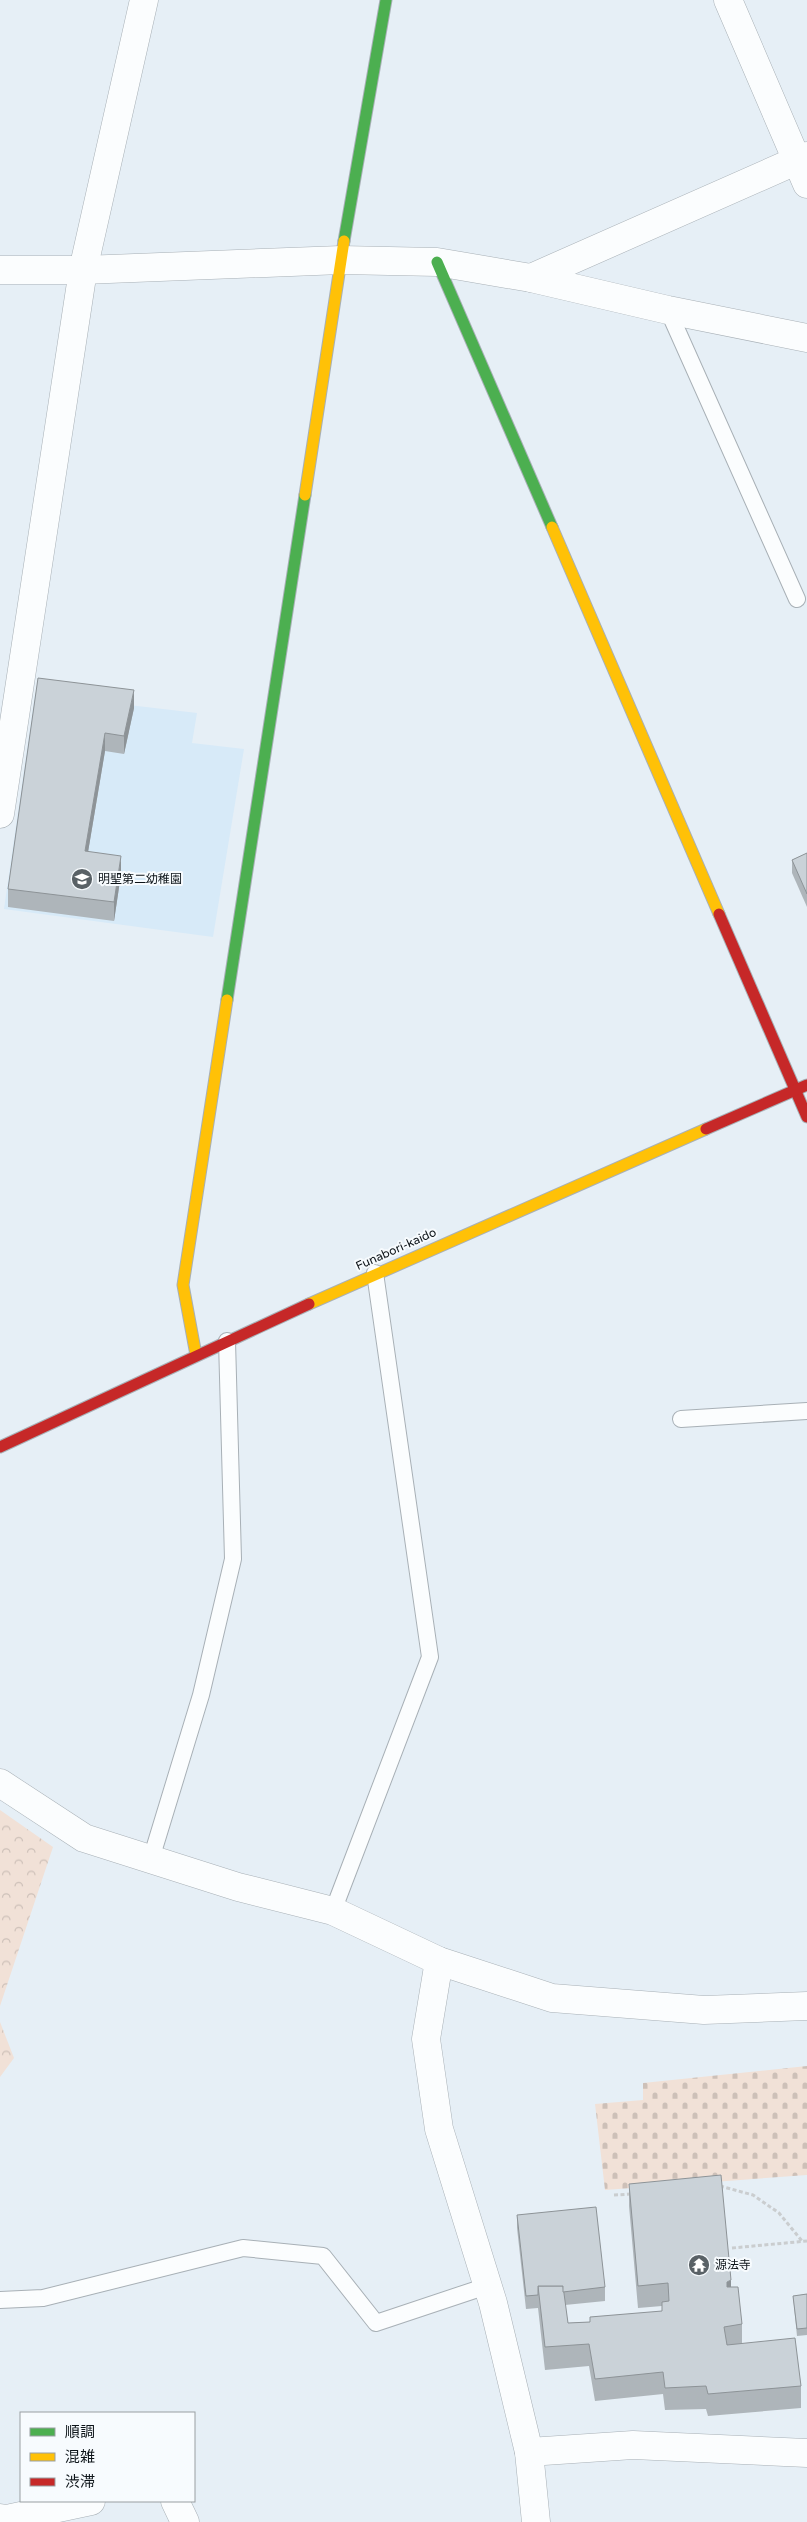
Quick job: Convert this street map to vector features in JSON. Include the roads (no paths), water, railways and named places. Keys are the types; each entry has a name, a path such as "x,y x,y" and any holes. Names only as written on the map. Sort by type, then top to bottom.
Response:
{"street":[{"path":"0,814 83,270 144,0"},
{"path":"196,1355 183,1285 342,260 386,0"},
{"path":"531,278 804,167 728,0"},
{"path":"0,270 83,270 342,260 437,262 531,278 668,310 807,338"},
{"path":"437,262 807,1117"},
{"name":"Funabori-kaido","path":"0,1447 375,1273 807,1085"},
{"path":"0,1783 84,1838 238,1887 333,1911 439,1961 552,1998 704,2010 807,2006"},
{"path":"439,1961 426,2039 439,2129 487,2286 529,2452 536,2522"},
{"path":"529,2452 632,2445 807,2453"},
{"path":"0,2518 7,2519 85,2502"},
{"path":"175,2502 185,2522"}],"lane":[{"path":"668,310 798,600"},
{"path":"333,1911 430,1656 375,1273"},
{"path":"151,1859 201,1694 233,1559 228,1342"},
{"path":"681,1419 807,1411"},
{"path":"0,2300 43,2298 243,2248 323,2256 376,2323 487,2286"}],"place":[{"name":"明聖第二幼稚園","path":"82,879"},
{"name":"源法寺","path":"699,2265"}]}
